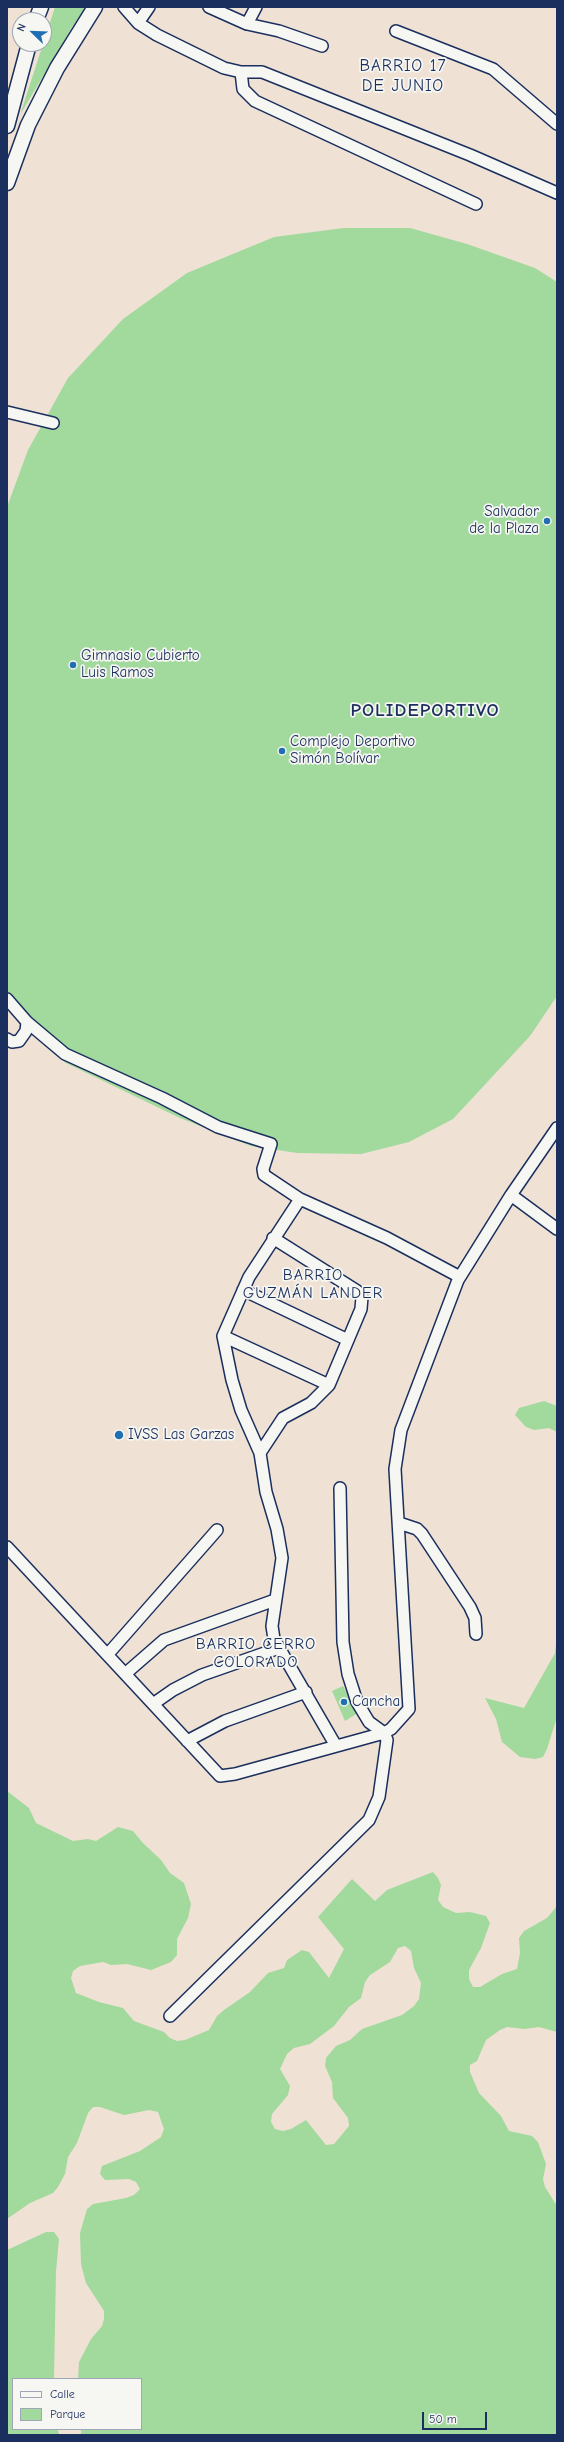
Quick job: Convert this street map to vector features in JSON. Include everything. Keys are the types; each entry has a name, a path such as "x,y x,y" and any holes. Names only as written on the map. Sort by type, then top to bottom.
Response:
{"main road":[{"path":"7,183 28,125 57,68 95,7"},
{"path":"7,126 27,52"}],"street":[{"path":"124,7 138,23 157,35 211,61 241,72 262,72 470,155 557,193"},
{"path":"138,23 149,7"},
{"path":"209,7 247,24 279,32 322,46"},
{"path":"247,24 256,7"},
{"path":"396,31 493,69 557,124"},
{"path":"241,72 244,89 255,101 476,204"},
{"path":"7,412 53,423"},
{"path":"7,999 27,1022 65,1054 162,1098 218,1127 271,1144 263,1169 264,1175 300,1199 387,1238 460,1277"},
{"path":"7,1039 12,1042 19,1041 26,1031 27,1022"},
{"path":"7,1547 108,1654 214,1772 220,1776 227,1776 384,1733 400,1722 409,1710 396,1469 401,1430 460,1277 511,1195 557,1128"},
{"path":"511,1195 557,1229"},
{"path":"300,1199 273,1238 243,1290 224,1336 239,1402 260,1453 266,1492 277,1529 282,1558 280,1579 274,1600 272,1626 274,1639 336,1746"},
{"path":"260,1453 283,1418 311,1403 329,1385 362,1309 362,1297 357,1292 273,1238"},
{"path":"243,1290 348,1340"},
{"path":"224,1336 329,1385"},
{"path":"170,2016 369,1820 379,1798 387,1749 384,1733 370,1722 357,1702 348,1674 343,1642 340,1488"},
{"path":"399,1523 417,1530 422,1534 470,1607 475,1618 476,1634"},
{"path":"108,1654 217,1530"},
{"path":"125,1674 164,1640 274,1600"},
{"path":"153,1704 173,1690 202,1675 279,1648"},
{"path":"187,1741 225,1722 306,1692"}],"green space":[{"path":"55,7 86,7 72,27 20,115 40,52 52,52 52,16"},
{"name":"Complejo Deportivo Simón Bolívar","path":"344,228 410,228 467,244 535,268 557,282 557,996 530,1036 453,1119 409,1142 361,1154 297,1153 251,1146 180,1118 66,1063 7,1008 7,507 28,450 68,378 123,319 187,273 274,237"},
{"path":"544,1401 557,1406 557,1432 549,1428 534,1430 526,1427 515,1415 519,1408"},
{"path":"557,1637 557,1717 543,1757 535,1759 520,1757 502,1742 496,1719 485,1698 524,1708 555,1653"},
{"name":"Cancha","path":"343,1686 358,1713 345,1721 332,1691"},
{"path":"7,1791 29,1808 36,1823 73,1841 88,1839 96,1841 118,1827 133,1831 161,1860 170,1873 184,1883 191,1904 188,1918 177,1939 177,1955 171,1962 151,1970 127,1964 111,1965 103,1962 80,1966 73,1971 71,1978 76,1993 99,2002 123,2008 134,2021 164,2032 170,2038 177,2041 185,2040 209,2030 217,2016 250,1992 268,1973 284,1968 287,1960 302,1950 309,1952 329,1978 344,1949 318,1917 352,1879 375,1901 387,1890 433,1872 441,1885 438,1900 443,1907 456,1913 470,1912 486,1916 490,1923 481,1948 469,1970 469,1979 473,1987 480,1987 502,1974 517,1969 520,1953 519,1938 524,1931 547,1918 557,1906 557,2032 539,2027 524,2029 507,2027 500,2030 486,2040 477,2061 470,2065 470,2072 479,2093 501,2116 509,2131 532,2136 538,2142 546,2164 543,2179 545,2187 557,2206 557,2435 81,2435 81,2430 142,2430 142,2378 78,2378 79,2362 91,2339 102,2326 104,2319 104,2311 86,2283 81,2264 80,2233 87,2209 93,2204 126,2198 134,2195 140,2189 136,2182 129,2179 105,2180 100,2174 102,2166 140,2151 161,2137 164,2129 158,2112 149,2110 124,2115 100,2107 93,2107 88,2113 77,2143 68,2157 65,2174 58,2187 53,2193 30,2203 7,2219","holes":["405,1946 411,1951 414,1968 421,1983 419,1999 414,2006 402,2015 362,2029 350,2040 336,2046 326,2058 325,2066 332,2082 333,2098 348,2118 349,2126 334,2144 326,2145 306,2120 291,2129 283,2131 275,2129 271,2122 272,2114 288,2095 290,2086 280,2069 287,2054 294,2048 310,2044 334,2026 349,2007 361,1998 365,1982 370,1975 390,1962 398,1948"]},
{"path":"46,2232 54,2232 59,2239 56,2271 54,2378 12,2378 12,2430 58,2430 59,2435 7,2435 7,2250"}],"place":[{"name":"Salvador de la Plaza","path":"547,521"},
{"name":"Gimnasio Cubierto Luis Ramos","path":"73,665"},
{"name":"Complejo Deportivo Simón Bolívar","path":"282,751"},
{"name":"IVSS Las Garzas","path":"119,1435"},
{"name":"Cancha","path":"344,1702"}],"district":[{"name":"BARRIO 17 DE JUNIO","path":"403,76"},
{"name":"POLIDEPORTIVO","path":"425,711"},
{"name":"BARRIO GUZMÁN LANDER","path":"313,1284"},
{"name":"BARRIO CERRO COLORADO","path":"256,1653"}]}
